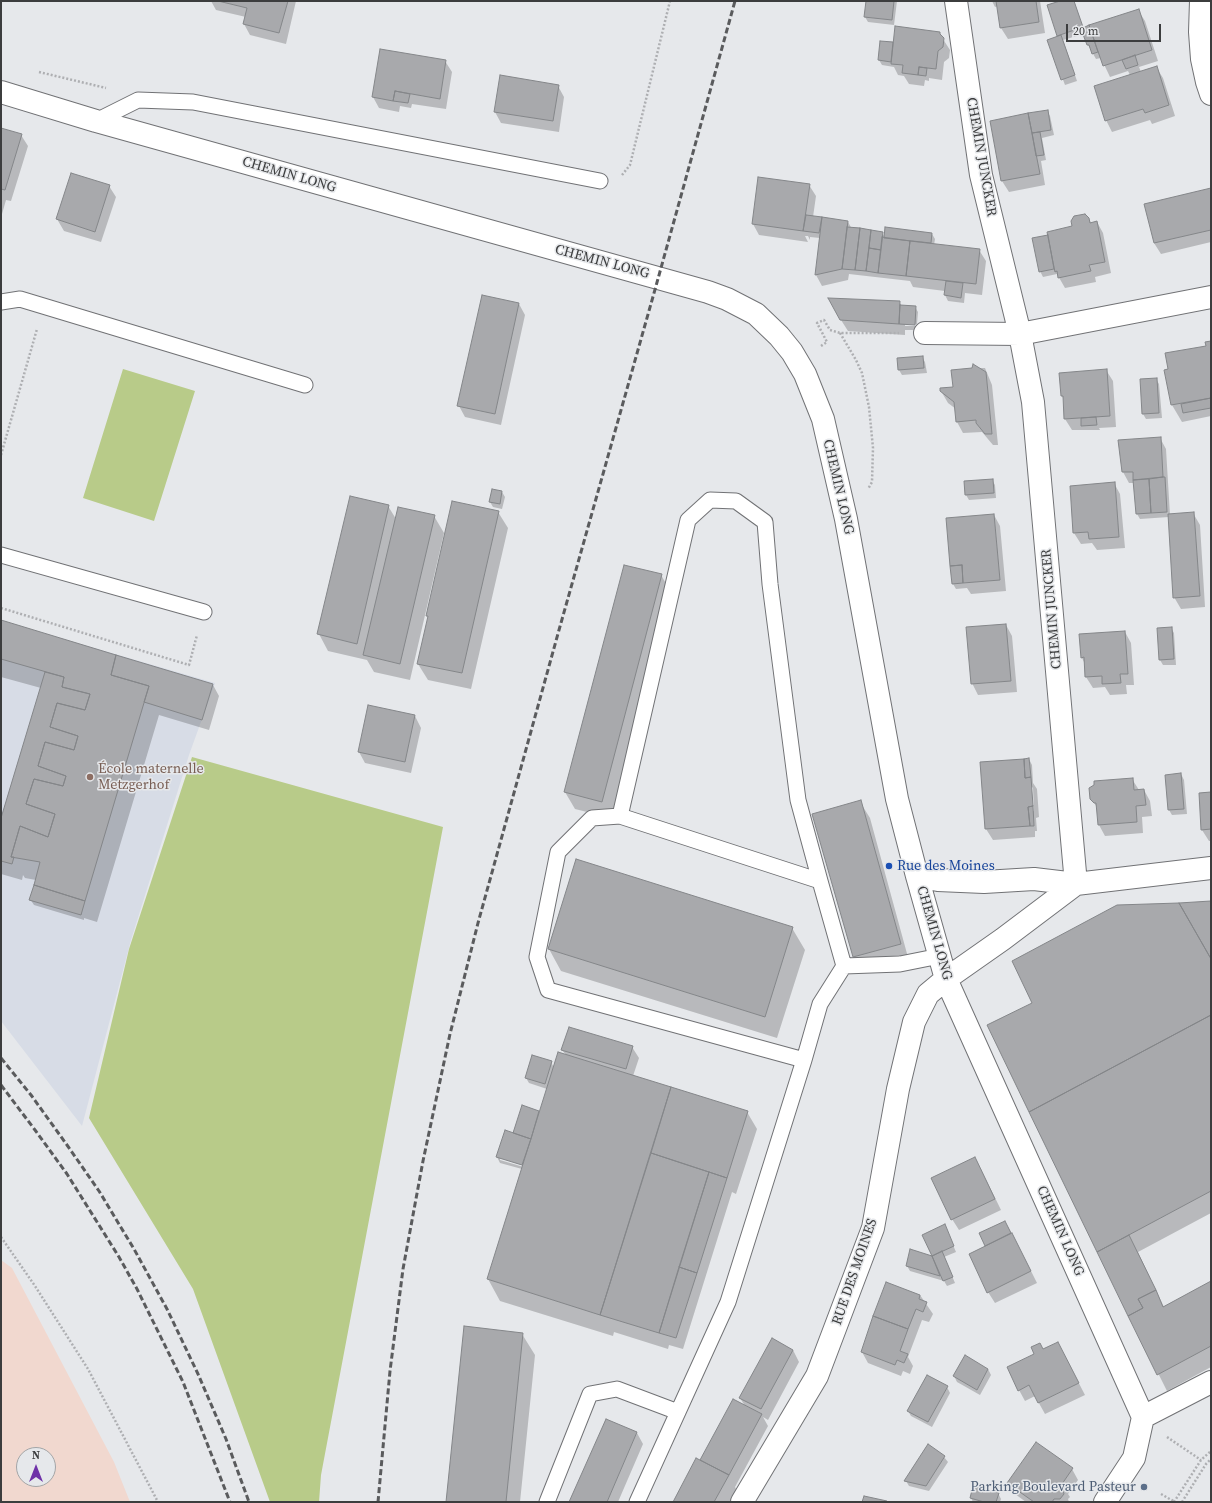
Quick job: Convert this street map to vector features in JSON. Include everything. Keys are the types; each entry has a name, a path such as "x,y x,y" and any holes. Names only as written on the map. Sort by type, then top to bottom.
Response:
{"street":[{"name":"CHEMIN JUNCKER","path":"956,1 981,175 1020,334 1033,402 1076,884"},
{"path":"1201,1 1200,32 1202,59 1211,94"},
{"name":"CHEMIN LONG","path":"1,92 96,121 686,285 743,306 756,314 779,336 792,352 805,374 823,419 846,519 898,799 917,876 946,979 1143,1417"},
{"path":"925,333 1020,334 1211,297"},
{"path":"917,876 938,880 984,882 1034,879 1076,884 1211,868"},
{"name":"RUE DES MOINES","path":"742,1502 817,1376 874,1228 898,1089 914,1022 928,994 946,979 1003,939 1076,884"},
{"path":"1105,1502 1134,1458 1143,1417 1211,1382"}],"lane":[{"path":"96,121 138,100 193,102 600,182"},
{"path":"1,302 20,299 305,385"},
{"path":"620,816 688,520 710,500 736,501 766,522 770,584 798,800 844,966 820,1004 804,1060 728,1302 637,1502"},
{"path":"1,555 204,612"},
{"path":"804,1060 548,990 537,957 558,852 592,818 620,816 820,880"},
{"path":"844,966 900,964 940,956"},
{"path":"547,1502 590,1394 617,1389 678,1412"}],"path":[{"path":"600,182 615,179 623,175 630,165 670,1"},
{"path":"39,72 106,88 138,100"},
{"path":"1,455 43,306"},
{"path":"817,348 827,342 817,323 824,320 830,330 840,333 925,333"},
{"path":"840,333 862,373 869,407 873,448 872,482 862,499 846,519"},
{"path":"1,608 189,665 204,612"},
{"path":"1,1237 35,1286 88,1368 158,1502"},
{"path":"1143,1417 1170,1439 1201,1460"},
{"path":"1161,1494 1175,1502 1201,1460 1211,1451"},
{"path":"1182,1502 1206,1464 1211,1459"}],"shaded area":[{"path":"1,621 215,683 189,755 131,940 82,1126 1,1021"},
{"path":"1,1260 12,1268 114,1462 130,1502 1,1502"}],"green space":[{"path":"123,369 195,391 154,521 83,498"},
{"path":"192,757 443,827 321,1475 319,1502 270,1502 193,1289 89,1118 129,949"}],"building":[{"path":"218,1 288,1 279,33 243,24 247,8"},
{"path":"866,1 894,1 892,20 864,17"},
{"path":"996,1 1036,1 1039,22 1000,28"},
{"path":"1060,1 1074,1 1083,27 1057,36 1047,5"},
{"path":"1139,9 1152,50 1103,66 1089,25"},
{"path":"1089,25 1098,52 1092,54 1081,29"},
{"path":"895,26 940,32 944,38 943,47 938,51 936,69 919,67 918,75 902,73 903,65 891,64"},
{"path":"1061,35 1075,75 1061,80 1047,40"},
{"path":"880,41 893,42 891,62 878,60"},
{"path":"380,49 446,60 440,99 395,91 393,101 372,97"},
{"path":"1135,55 1138,65 1126,69 1122,60"},
{"path":"1157,66 1169,105 1145,113 1143,109 1105,121 1094,86"},
{"path":"919,67 927,68 926,76 918,75"},
{"path":"500,75 559,85 553,121 494,112"},
{"path":"395,91 410,94 408,103 393,101"},
{"path":"1048,110 1051,130 1032,133 1028,113"},
{"path":"1028,113 1040,174 1001,181 990,121"},
{"path":"1,128 22,134 5,190 1,189"},
{"path":"1040,132 1044,155 1036,156 1032,133"},
{"path":"71,173 110,185 95,232 56,219"},
{"path":"758,177 810,184 803,231 752,224"},
{"path":"1211,188 1211,230 1154,243 1144,204"},
{"path":"1085,214 1089,218 1090,223 1097,221 1105,262 1089,265 1091,271 1058,278 1057,271 1055,272 1047,232 1072,226 1071,221 1074,216"},
{"path":"806,215 822,217 819,233 803,231"},
{"path":"822,217 848,221 842,269 815,275"},
{"path":"847,227 860,228 855,270 842,269"},
{"path":"885,227 932,233 931,243 884,238"},
{"path":"860,228 871,230 866,271 855,270"},
{"path":"871,230 883,232 881,250 869,248"},
{"path":"1048,235 1054,269 1039,272 1032,238"},
{"path":"882,237 910,241 906,276 878,273"},
{"path":"910,241 980,249 976,284 906,276"},
{"path":"869,248 881,250 878,273 866,271"},
{"path":"946,281 963,283 961,298 944,295"},
{"path":"482,295 519,303 495,414 457,406"},
{"path":"828,298 900,301 899,324 840,320"},
{"path":"900,305 916,306 915,325 899,324"},
{"path":"1211,341 1211,398 1171,405 1164,370 1168,369 1165,353 1206,346 1205,342"},
{"path":"923,356 924,368 898,370 897,358"},
{"path":"973,364 986,372 992,434 985,434 976,423 976,420 956,422 954,402 940,391 940,388 953,387 951,370 972,368"},
{"path":"1107,369 1110,416 1064,419 1063,396 1061,396 1059,373"},
{"path":"1157,378 1159,413 1142,414 1140,379"},
{"path":"1211,398 1211,408 1183,413 1181,404"},
{"path":"1096,417 1097,425 1081,426 1081,418"},
{"path":"1161,437 1163,477 1133,480 1133,472 1122,472 1118,440"},
{"path":"1165,477 1167,512 1151,513 1149,479"},
{"path":"993,479 994,493 965,495 964,481"},
{"path":"1149,479 1151,513 1136,514 1133,480"},
{"path":"1115,482 1119,537 1089,539 1088,532 1073,533 1070,486"},
{"path":"492,489 502,491 500,504 489,502"},
{"path":"350,496 389,505 357,644 317,634"},
{"path":"452,501 499,511 462,673 417,664 428,616 426,616"},
{"path":"398,507 435,515 400,664 363,655"},
{"path":"1194,512 1200,596 1173,598 1168,514"},
{"path":"994,514 1000,580 963,583 962,565 950,566 946,518"},
{"path":"624,565 662,574 602,802 564,792"},
{"path":"962,565 963,583 952,584 950,566"},
{"path":"1,620 116,655 111,675 149,686 85,901 34,885 40,862 11,857 20,826 48,837 55,814 26,804 34,779 63,786 66,776 38,766 45,742 74,750 78,736 50,727 57,703 85,710 90,694 62,687 64,677 1,659"},
{"path":"1006,624 1011,681 971,684 966,627"},
{"path":"1172,627 1174,659 1159,660 1157,628"},
{"path":"1125,631 1128,674 1120,674 1121,683 1102,684 1102,676 1085,677 1084,657 1081,658 1079,634"},
{"path":"116,655 213,684 202,720 144,702 149,686 111,675"},
{"path":"45,672 64,677 62,687 90,694 85,710 57,703 50,727 78,736 74,750 45,742 38,766 66,776 63,786 34,779 26,804 55,814 48,837 20,826 11,857 14,857 12,864 1,861 1,818"},
{"path":"368,705 415,715 405,762 358,752"},
{"path":"1029,758 1031,777 1025,778 1024,759"},
{"path":"1024,759 1025,778 1031,777 1033,806 1028,807 1030,826 985,829 980,762"},
{"path":"1181,773 1184,809 1168,810 1165,775"},
{"path":"1133,778 1134,790 1144,789 1146,805 1136,806 1137,822 1098,825 1096,803 1090,799 1089,788 1094,785 1094,781"},
{"path":"1211,792 1211,829 1201,830 1199,793"},
{"path":"861,800 901,944 853,957 812,814"},
{"path":"1033,806 1034,826 1030,826 1028,807"},
{"path":"576,859 793,927 765,1017 548,949"},
{"path":"34,885 85,901 81,915 29,900"},
{"path":"1211,901 1211,957 1210,957 1179,903"},
{"path":"1179,903 1211,959 1211,1015 1029,1112 987,1025 1032,1003 1012,961 1117,905"},
{"path":"1211,1015 1211,1191 1097,1252 1029,1112"},
{"path":"569,1027 633,1046 626,1069 561,1050"},
{"path":"558,1052 671,1087 600,1315 487,1279"},
{"path":"532,1055 552,1061 545,1084 525,1078"},
{"path":"671,1087 748,1111 727,1178 651,1153"},
{"path":"522,1105 539,1111 531,1139 513,1133"},
{"path":"505,1130 531,1139 522,1165 496,1157"},
{"path":"651,1153 709,1172 659,1333 600,1315"},
{"path":"975,1157 995,1199 951,1220 931,1178"},
{"path":"709,1172 727,1178 697,1273 679,1267"},
{"path":"1005,1221 1011,1233 985,1246 979,1233"},
{"path":"945,1224 954,1246 932,1256 922,1235"},
{"path":"1012,1233 1031,1271 987,1293 969,1254"},
{"path":"1129,1235 1156,1290 1138,1299 1143,1308 1128,1316 1097,1252"},
{"path":"910,1249 932,1256 940,1276 906,1266"},
{"path":"942,1251 953,1277 943,1281 932,1256"},
{"path":"679,1267 697,1273 676,1338 659,1333"},
{"path":"1211,1281 1211,1346 1157,1375 1128,1316 1143,1308 1138,1299 1156,1290 1163,1307"},
{"path":"886,1282 920,1295 919,1299 927,1302 923,1312 916,1309 908,1329 873,1316"},
{"path":"873,1316 908,1329 900,1351 908,1354 904,1363 897,1360 895,1365 861,1352"},
{"path":"464,1326 523,1333 506,1502 446,1502"},
{"path":"772,1338 793,1350 761,1409 739,1398"},
{"path":"1058,1342 1079,1383 1038,1403 1029,1385 1018,1391 1007,1367 1034,1354 1031,1347 1040,1343 1043,1349"},
{"path":"965,1355 988,1369 977,1390 953,1376"},
{"path":"927,1375 948,1386 928,1422 907,1411"},
{"path":"733,1399 762,1414 729,1475 700,1460"},
{"path":"606,1419 637,1432 607,1502 569,1502"},
{"path":"1036,1442 1073,1468 1062,1484 1064,1485 1062,1487 1064,1494 1060,1499 1054,1499 1052,1502 1034,1502 1007,1483"},
{"path":"928,1444 945,1456 926,1486 904,1481"},
{"path":"696,1458 729,1475 714,1502 673,1502"},
{"path":"973,1486 999,1493 996,1502 984,1502 970,1498"},
{"path":"864,1496 887,1501 887,1502 862,1502"}],"railway":[{"path":"378,1502 390,1371 403,1269 423,1161 450,1034 478,923 735,1"},
{"path":"1,1058 31,1095 67,1145 99,1191 134,1249 167,1309 198,1374 226,1439 249,1502"},
{"path":"1,1085 67,1174 119,1257 137,1289 183,1382 230,1502"}],"place":[{"name":"École maternelle Metzgerhof","path":"90,777"},
{"name":"Rue des Moines","path":"889,866"},
{"name":"Parking Boulevard Pasteur","path":"1144,1487"}]}
